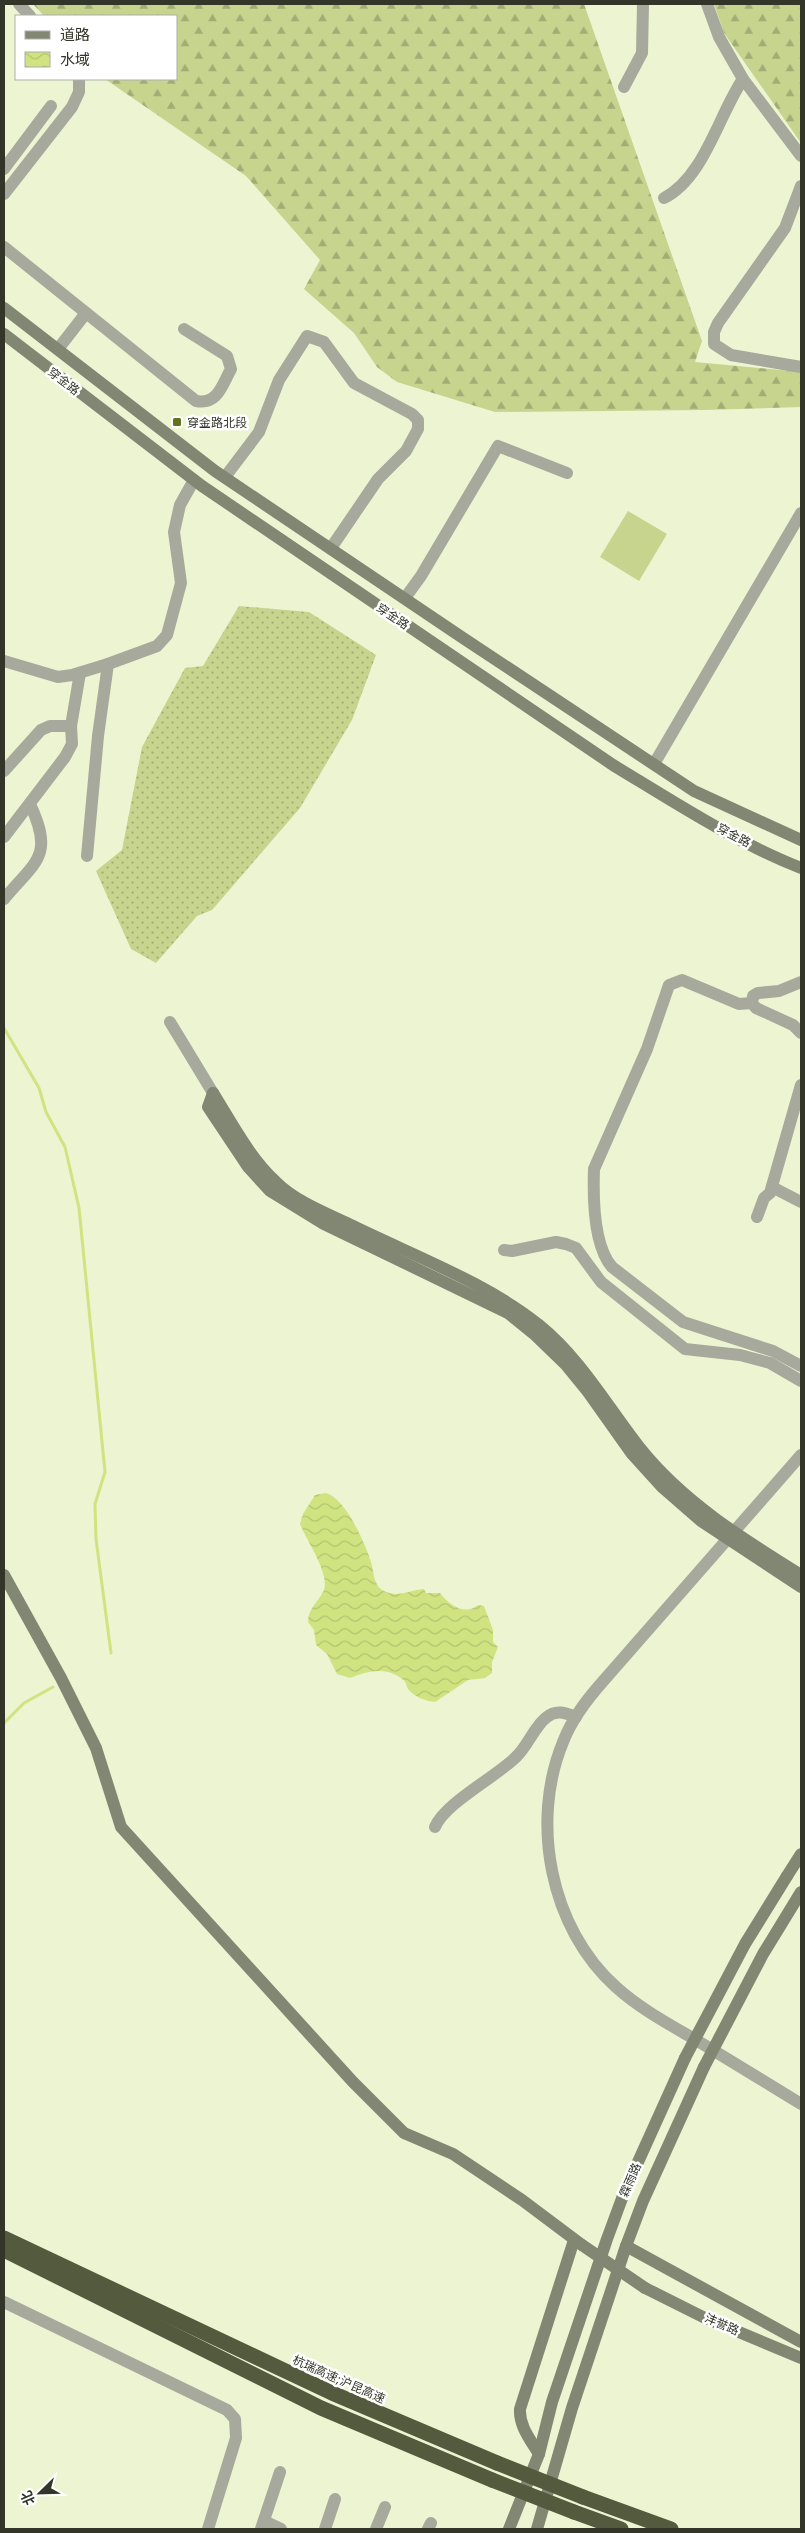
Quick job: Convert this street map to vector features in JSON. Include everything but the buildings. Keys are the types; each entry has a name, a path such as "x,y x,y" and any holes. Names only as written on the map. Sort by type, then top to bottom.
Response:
{"highway":[{"name":"杭瑞高速;沪昆高速","path":"4,2238 332,2393 497,2463 670,2529"},
{"path":"4,2250 321,2408 492,2480 621,2529"}],"main road":[{"name":"穿金路","path":"4,308 225,477 694,791 801,840"},
{"name":"穿金路","path":"4,334 194,480 613,766 684,808 779,859 801,868"},
{"path":"213,1093 256,1161 276,1183 327,1214 514,1305 541,1326 596,1385 640,1448 670,1480 731,1535 801,1587"},
{"path":"731,1535 801,1575"},
{"name":"沣誉路","path":"4,1575 63,1682 96,1748 121,1827 353,2082 404,2133 453,2154 543,2214 578,2242 645,2288 703,2317 801,2358"},
{"name":"霖雨路","path":"509,2529 539,2454 552,2402 607,2239 628,2184 685,2058 745,1944 801,1854"},
{"name":"霖雨路","path":"537,2529 572,2408 626,2246 647,2192 704,2067 763,1954 801,1892"},
{"path":"539,2454 522,2424 520,2409 578,2242"},
{"path":"626,2246 801,2342"}],"street":[{"path":"19,4 29,15"},
{"path":"624,87 642,53 643,4"},
{"path":"707,4 719,37 744,79 801,156"},
{"path":"664,198 673,194 694,170 744,79"},
{"path":"4,194 72,107 79,92 79,80"},
{"path":"4,169 51,106"},
{"path":"801,186 784,228 718,323 713,336 714,344 731,355 801,367"},
{"path":"4,247 196,401 207,403 214,399 230,368 227,356 184,330"},
{"path":"58,349 86,313"},
{"path":"225,477 259,432 279,380 307,336 324,342 354,383 412,414 418,420 418,429 406,451 378,479 331,548"},
{"path":"405,598 498,446 567,473"},
{"path":"4,661 58,677 80,673 157,646 167,635 181,584 174,532 180,505 194,480"},
{"path":"654,764 801,513"},
{"path":"87,856 98,736 108,664"},
{"path":"4,837 30,804 72,744 71,726 80,673"},
{"path":"4,771 41,730 50,726 71,726"},
{"path":"4,899 39,857 43,843 41,828 30,804"},
{"path":"752,1003 739,1004 682,980 669,985 647,1049 594,1168 593,1187 600,1247 604,1258 612,1267 683,1322 699,1330 773,1351 801,1366"},
{"path":"801,982 779,991 758,993 753,996 752,1003 756,1008 793,1025 801,1033"},
{"path":"170,1022 213,1093"},
{"path":"757,1217 772,1187 801,1085"},
{"path":"772,1187 801,1202"},
{"path":"504,1250 512,1251 556,1242 576,1248 600,1282 685,1350 740,1355 770,1363 801,1381"},
{"path":"801,1455 605,1679 576,1717 563,1742 552,1780 548,1839 551,1867 566,1917 580,1943 603,1973 633,2001 801,2104"},
{"path":"435,1827 445,1813 516,1757 546,1717 556,1712 565,1712 576,1717"},
{"path":"4,2302 227,2410 234,2419 236,2438 208,2529"},
{"path":"280,2472 263,2525 281,2529"},
{"path":"325,2529 335,2500"},
{"path":"376,2529 385,2507"}],"green space":[{"path":"33,4 584,4 702,341 695,362 801,372 801,407 495,412 397,382 377,367 354,333 304,289 320,260 246,176 106,80 178,80 178,15 43,15"},
{"path":"714,4 801,4 801,143 724,33"},
{"path":"628,511 667,534 639,581 600,557"},
{"path":"239,606 309,612 376,655 352,720 300,808 212,910 197,916 156,963 131,949 96,871 122,850 142,747 185,668 203,666"}],"water":[{"path":"326,1493 341,1504 354,1523 368,1554 375,1581 382,1590 387,1593 398,1594 424,1589 426,1593 440,1593 458,1608 468,1609 478,1605 484,1606 493,1630 493,1642 498,1647 492,1662 492,1673 485,1678 468,1680 435,1702 424,1700 413,1694 403,1680 390,1672 376,1671 350,1678 337,1674 327,1654 316,1645 314,1630 308,1622 311,1610 323,1592 325,1585 317,1558 300,1524 303,1514 315,1495"}],"waterway":[{"path":"4,1028 39,1088 46,1112 65,1147 79,1208 105,1472 95,1504 96,1539 111,1653"},
{"path":"4,1723 24,1703 53,1687"}],"place":[{"name":"穿金路北段","path":"177,422"}]}
